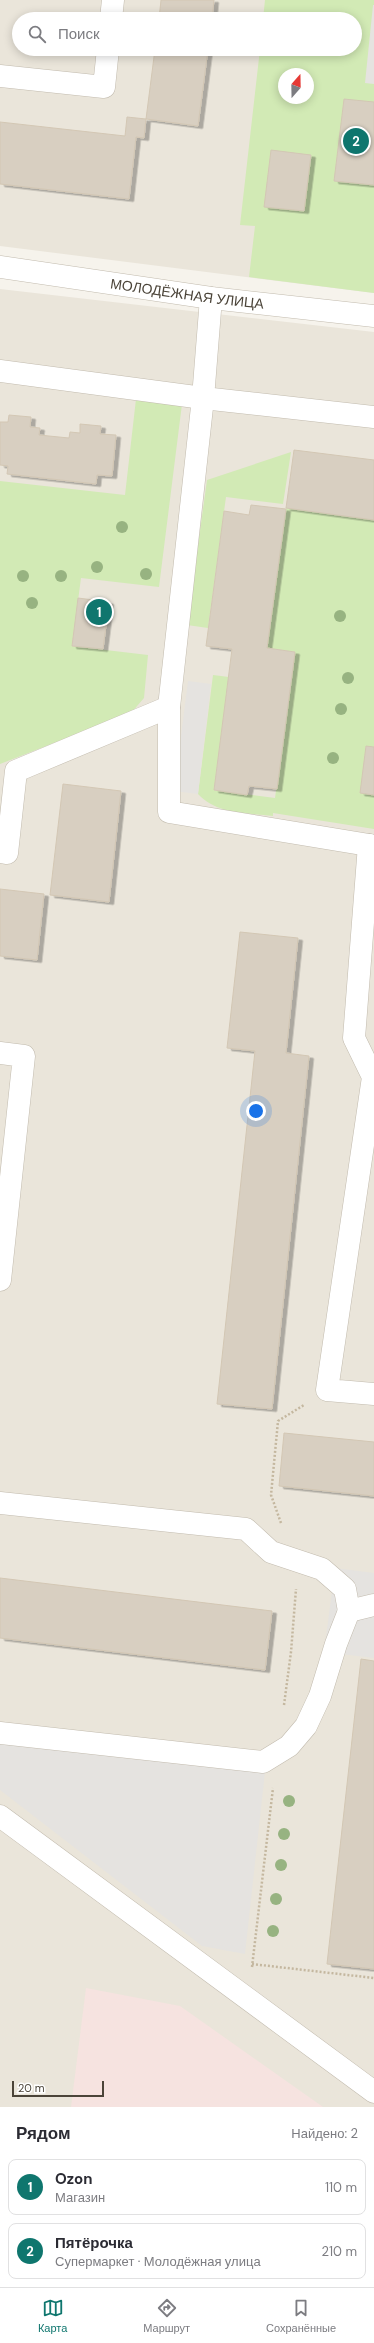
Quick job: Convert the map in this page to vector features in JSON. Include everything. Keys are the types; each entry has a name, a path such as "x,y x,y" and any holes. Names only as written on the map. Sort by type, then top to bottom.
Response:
{"street":[{"path":"112,12 113,0"},
{"path":"0,76 104,87 107,56"},
{"name":"МОЛОДЁЖНАЯ УЛИЦА","path":"0,267 211,298 374,316"},
{"path":"211,298 203,398 169,706 168,812 372,846 354,1038 374,1077 327,1390 374,1394"},
{"path":"0,371 203,398 374,417"},
{"path":"0,852 7,853 16,771 169,706"},
{"path":"0,1053 24,1056 0,1280"},
{"path":"0,1503 246,1529 271,1552 322,1569 345,1588 350,1611 336,1644 320,1696 306,1726 289,1746 263,1762 0,1733"},
{"path":"350,1611 374,1605"},
{"path":"0,1816 374,2092"}],"path":[{"path":"271,1495 278,1421 327,1390"},
{"path":"245,1963 374,1978"}],"shaded area":[{"path":"0,0 374,0 374,293 0,246"},
{"path":"374,5 374,84 365,83"},
{"path":"0,289 374,332 374,2107 0,2107"},
{"path":"188,681 211,684 198,794 174,791"},
{"path":"335,1568 374,1573 374,1658 324,1652"},
{"path":"0,1741 265,1772 245,1954 202,1946 0,1790"},
{"path":"86,1988 180,2006 323,2107 71,2107"}],"green space":[{"path":"265,0 374,0 374,293 249,277 255,226 240,225 259,56 362,56 362,12 264,12"},
{"path":"136,399 182,404 159,587 81,578 72,646 148,655 144,698 131,713 0,764 0,481 125,495"},
{"path":"291,452 283,504 226,497 208,628 187,625 207,480"},
{"path":"286,508 374,520 374,829 273,813 273,816 232,811 223,809 205,801 198,794 213,675 229,677 214,790 275,798 295,652 267,648"}],"building":[{"path":"161,0 214,0 213,12 160,12"},
{"path":"154,56 207,56 198,126 146,119"},
{"path":"344,99 374,102 374,185 334,181"},
{"path":"127,117 146,119 144,138 136,137 129,199 0,184 0,122 125,136"},
{"path":"271,150 311,155 304,211 264,207"},
{"path":"9,415 31,417 30,427 40,428 39,435 69,438 70,432 80,433 80,424 101,426 100,434 116,435 112,476 97,475 96,484 7,474 8,466 0,465 0,422 8,422"},
{"path":"294,450 374,460 374,520 286,508"},
{"path":"251,505 286,509 267,648 295,652 277,789 249,786 247,795 214,790 232,649 206,646 224,511 249,515"},
{"path":"78,598 109,602 103,649 72,646"},
{"path":"366,746 374,747 374,795 360,793"},
{"path":"63,784 121,791 109,902 50,895"},
{"path":"0,889 44,894 37,960 0,956"},
{"path":"240,932 298,938 286,1053 309,1056 272,1409 217,1404 255,1051 227,1048"},
{"path":"284,1433 374,1442 374,1496 279,1486"},
{"path":"0,1578 272,1611 265,1670 0,1638"},
{"path":"361,1659 374,1661 374,1969 327,1964"}],"place":[{"name":"Пятёрочка","path":"356,141"},
{"name":"Ozon","path":"99,612"}]}
